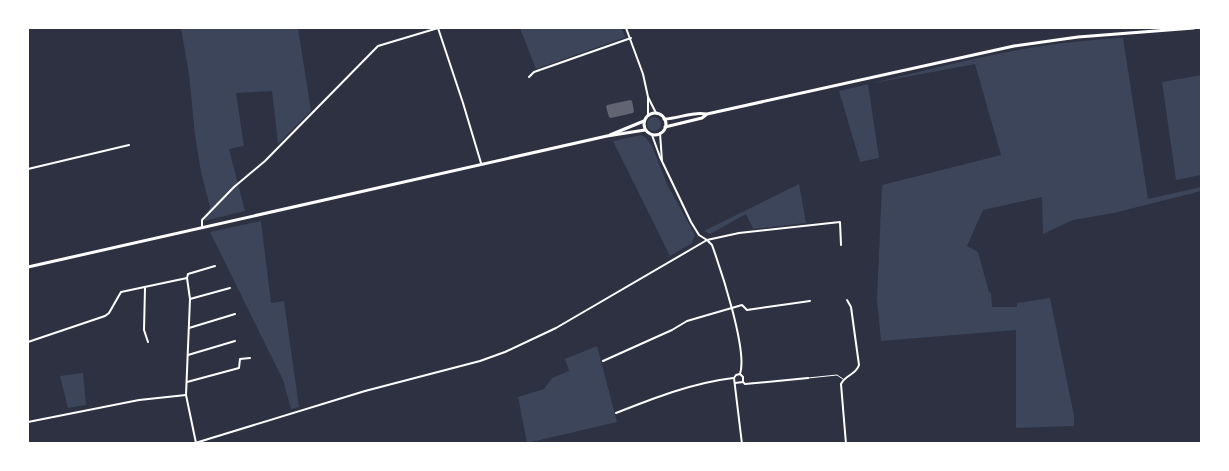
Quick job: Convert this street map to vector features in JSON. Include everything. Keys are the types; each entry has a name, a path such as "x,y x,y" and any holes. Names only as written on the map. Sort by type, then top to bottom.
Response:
{"main road":[{"path":"664,119 701,113 707,114 978,54 1053,40 1194,28"},
{"path":"607,136 644,121 648,115 656,113 664,119 665,127"},
{"path":"28,267 607,136 645,130 652,135 660,133 665,127 702,118 707,114"},
{"path":"644,121 645,130"}],"street":[{"path":"202,228 202,220 214,206 265,161 378,46 438,28 482,165"},
{"path":"626,28 631,38 648,97 656,113"},
{"path":"529,77 534,72 631,38"},
{"path":"648,97 648,115"},
{"path":"660,133 662,161"},
{"path":"652,135 662,161 691,222 699,235 712,246 716,255 732,307 740,345 742,365 740,374 743,377 743,382"},
{"path":"28,169 129,145"},
{"path":"215,266 188,274 190,299 186,395 194,443 365,391 505,352 556,328 707,240 739,233 840,222 842,245"},
{"path":"28,342 105,316 109,313 121,292 188,278"},
{"path":"145,288 144,330 148,342"},
{"path":"190,299 230,288"},
{"path":"846,444 841,384 843,379 854,373 859,365 852,308 847,300"},
{"path":"603,361 688,321 732,307 742,306 747,310 810,301"},
{"path":"189,328 235,314"},
{"path":"188,355 235,341"},
{"path":"187,382 239,368 240,359 250,358"},
{"path":"616,413 664,395 709,381 734,378 740,374"},
{"path":"734,378 742,444"},
{"path":"735,383 743,382 745,384 808,378"},
{"path":"28,422 139,400 186,395"}],"lane":[{"path":"808,378 837,375 843,379"}],"shaded area":[{"path":"181,28 298,28 311,111 278,144 272,91 236,93 244,146 229,149 245,211 204,221 210,207 201,172 195,135 189,74"},
{"path":"520,28 621,28 626,37 536,69"},
{"path":"1123,38 1148,199 1201,187 1201,191 1114,213 1073,220 1043,234 1042,197 983,210 967,246 978,252 989,292 991,293 992,307 1017,307 1017,303 1050,298 1074,416 1074,426 1016,428 1016,330 881,341 877,299 882,185 1001,155 975,64 871,83 969,60 1027,49"},
{"path":"1201,75 1201,175 1176,180 1162,82"},
{"path":"868,84 879,158 860,162 839,91"},
{"path":"651,117 657,117 661,124 657,131 651,131 647,127 647,121"},
{"path":"641,135 652,146 667,184 695,235 692,243 670,256 613,141"},
{"path":"799,184 806,223 753,229 746,214 710,234 704,231"},
{"path":"261,221 271,303 284,301 299,407 291,409 283,380 210,232"},
{"path":"597,346 617,422 527,443 518,397 544,389 552,378 569,371 565,359"},
{"path":"83,373 86,405 68,408 60,376"}],"building":[{"path":"632,101 633,113 609,117 607,105"}]}
